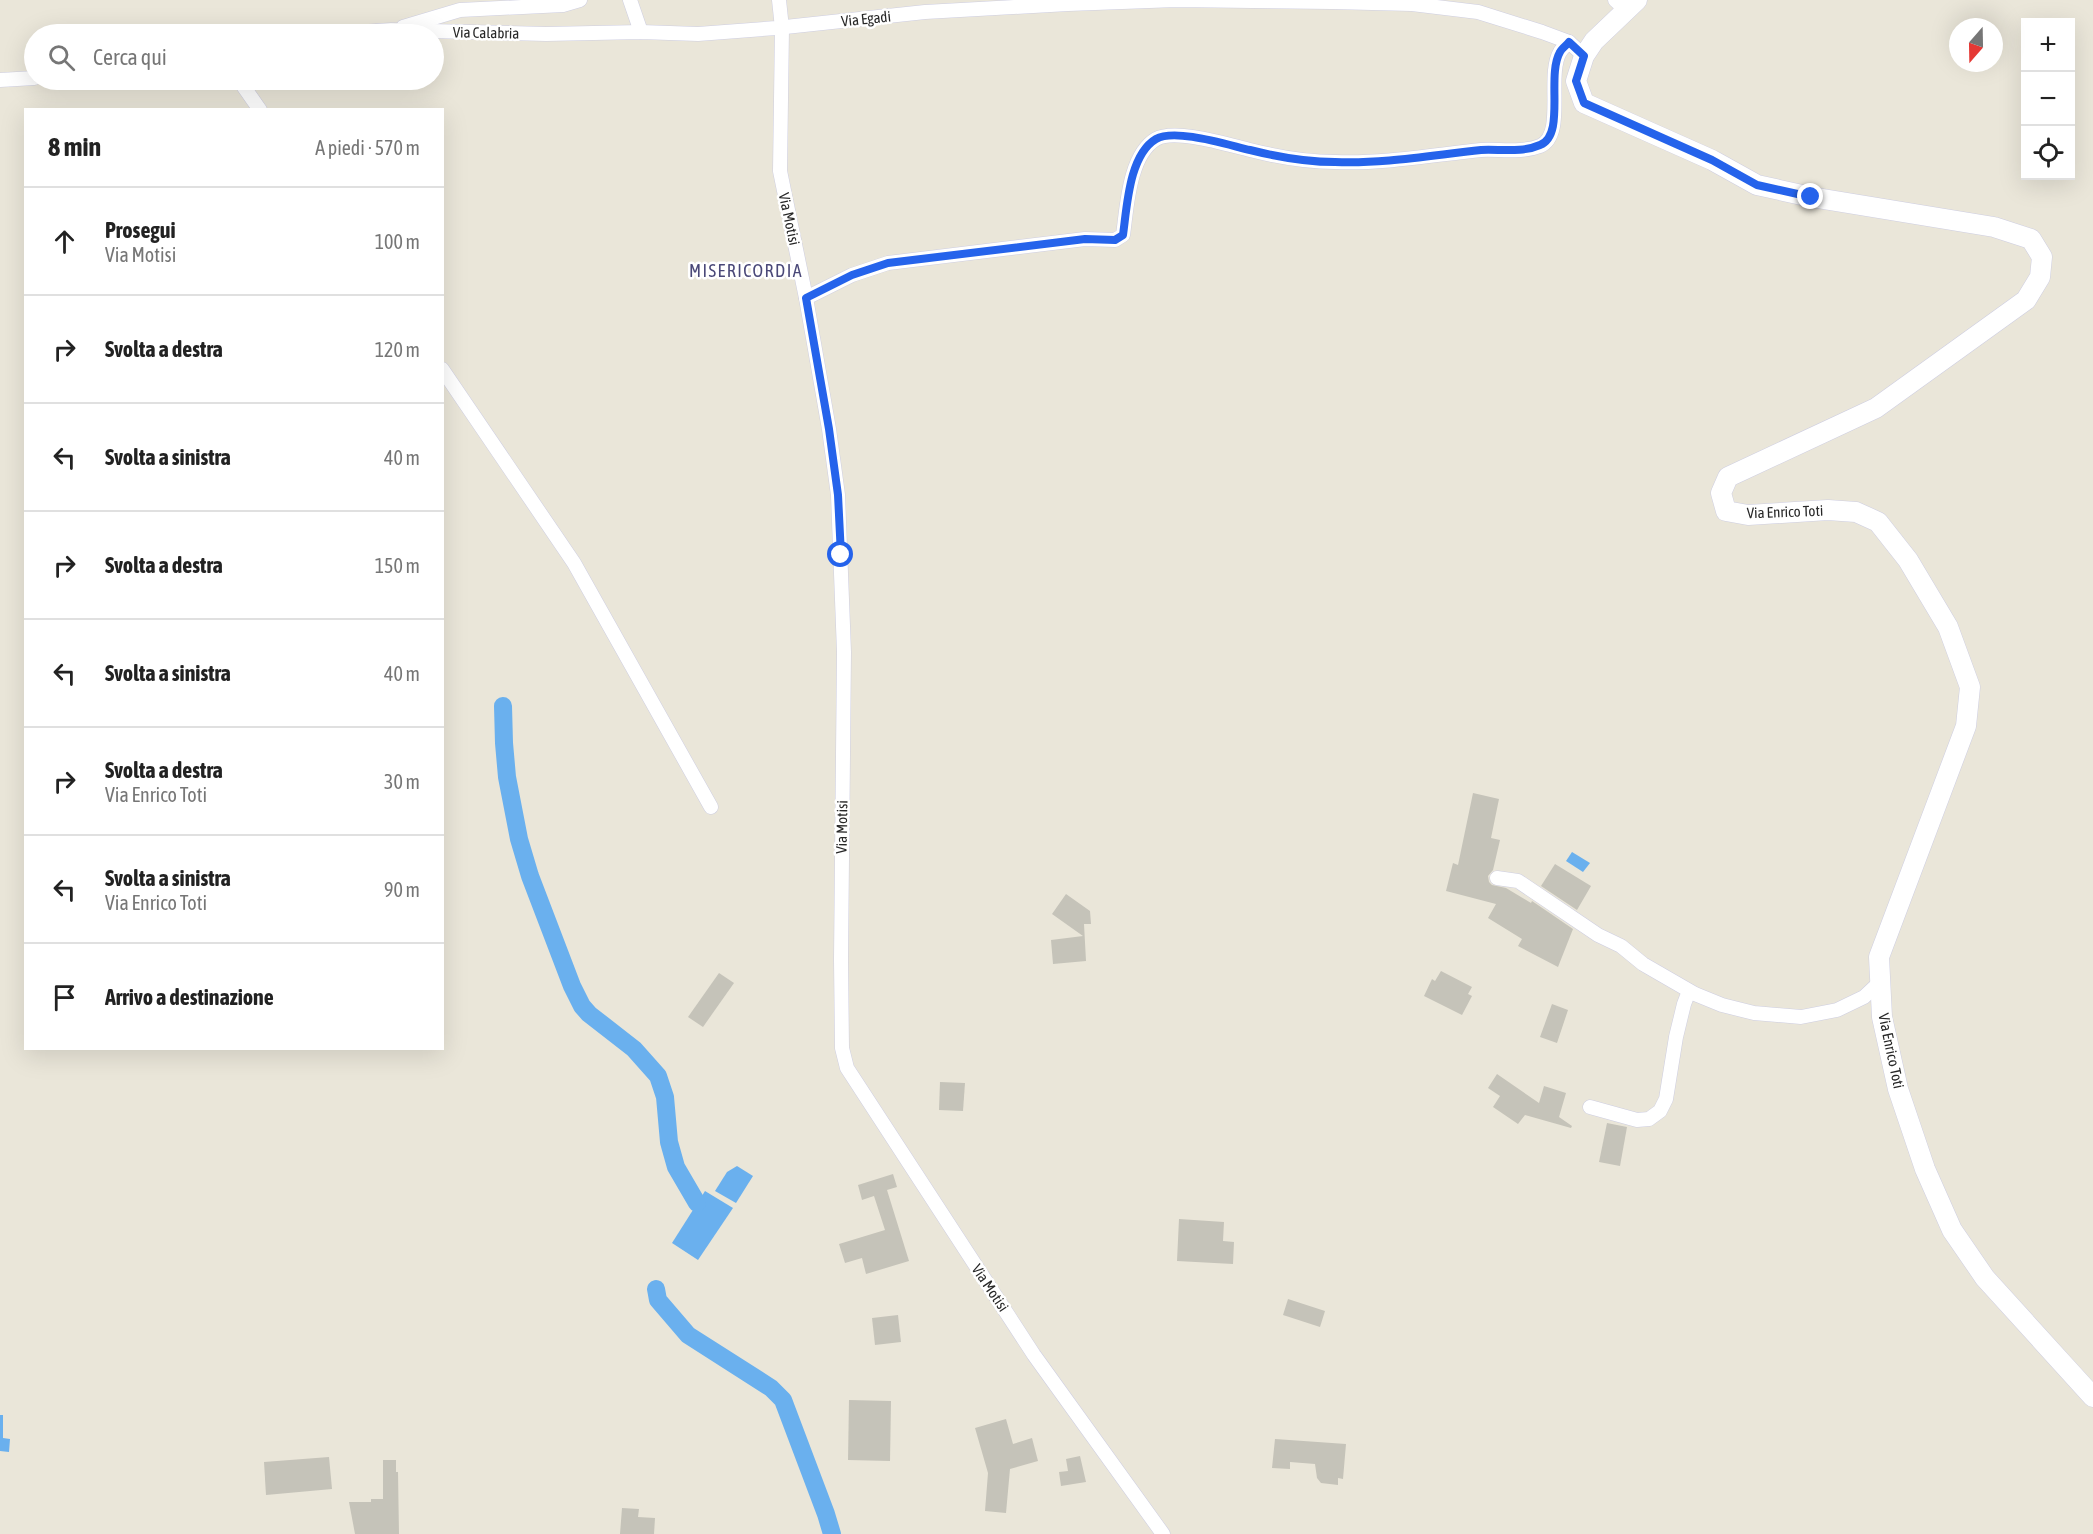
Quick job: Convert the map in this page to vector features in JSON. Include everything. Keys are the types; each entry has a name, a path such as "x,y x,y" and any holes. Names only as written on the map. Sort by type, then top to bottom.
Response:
{"main road":[{"name":"Via Enrico Toti","path":"1626,3 1584,56 1576,81 1584,103 1712,160 1757,185 1811,197 1994,227 2031,238 2042,257 2040,277 2026,300 1876,408 1728,477 1720,494 1726,511 1748,515 1828,510 1856,512 1878,522 1908,560 1948,627 1970,687 1966,726 1879,957 1882,1017 1898,1089 1925,1169 1952,1230 1985,1278 2093,1397"}],"street":[{"path":"412,24 460,10 563,5 580,0"},
{"path":"630,0 641,32"},
{"name":"Via Motisi","path":"779,0 782,28 780,171 806,298 838,495 844,652 842,1048 847,1068 1028,1346 1163,1534"},
{"name":"Via Egadi","path":"641,32 698,34 782,28 925,12 1108,1 1412,4 1478,12 1569,42 1584,56"},
{"name":"Via Calabria","path":"444,31 546,34 641,32"},
{"path":"806,298 852,275 888,263 1085,239 1115,240 1123,235 1133,172 1142,153 1157,138 1180,135 1283,158 1335,162 1375,161 1493,149 1519,149 1541,145 1551,136 1555,119 1553,90 1556,68 1560,52 1569,42"},
{"path":"0,80 24,79"},
{"path":"246,90 259,108"},
{"path":"444,372 574,563 711,807"},
{"path":"1497,878 1518,881 1598,934 1621,946 1643,964 1689,991 1722,1005 1754,1013 1801,1017 1837,1010 1864,997 1880,982"},
{"path":"1590,1107 1637,1120 1649,1119 1660,1111 1666,1099 1676,1037 1689,991"}],"water":[{"path":"1572,852 1590,863 1583,872 1566,861"},
{"path":"737,1166 753,1176 736,1203 715,1191 727,1172"},
{"path":"705,1191 733,1208 698,1260 672,1243"},
{"path":"0,1415 3,1415 3,1438 10,1439 9,1452 0,1451"}],"building":[{"path":"1473,793 1499,799 1491,838 1500,840 1493,870 1488,876 1489,882 1492,885 1506,888 1531,903 1532,901 1573,929 1558,967 1518,946 1522,939 1488,918 1496,904 1446,891 1453,863 1458,865"},
{"path":"1555,864 1591,886 1577,910 1541,886"},
{"path":"1066,894 1090,911 1091,924 1084,924 1086,961 1053,964 1051,940 1083,936 1052,914"},
{"path":"1441,971 1472,987 1468,994 1472,996 1462,1015 1424,996 1432,979 1435,981"},
{"path":"719,973 734,983 703,1027 688,1017"},
{"path":"1552,1004 1568,1010 1557,1043 1540,1037"},
{"path":"1497,1074 1539,1103 1544,1086 1566,1093 1559,1117 1572,1126 1571,1128 1525,1115 1518,1124 1493,1107 1500,1096 1488,1088"},
{"path":"940,1082 965,1083 963,1111 939,1110"},
{"path":"1607,1123 1627,1127 1620,1166 1599,1162"},
{"path":"893,1174 897,1187 887,1190 909,1261 866,1274 862,1258 845,1263 839,1244 885,1230 874,1196 862,1200 858,1185"},
{"path":"1179,1219 1224,1222 1223,1241 1234,1242 1233,1264 1177,1261"},
{"path":"1288,1299 1325,1311 1320,1327 1283,1315"},
{"path":"898,1315 901,1342 875,1345 872,1318"},
{"path":"849,1400 891,1401 890,1461 848,1460"},
{"path":"1006,1419 1013,1444 1032,1438 1038,1461 1010,1469 1006,1513 985,1511 988,1473 975,1428"},
{"path":"1275,1439 1346,1444 1343,1479 1338,1478 1338,1485 1321,1483 1317,1478 1315,1464 1290,1462 1290,1469 1272,1468"},
{"path":"1080,1456 1086,1482 1061,1486 1059,1472 1068,1471 1066,1459"},
{"path":"329,1457 332,1489 266,1495 264,1462"},
{"path":"383,1460 396,1460 399,1534 355,1534 349,1502 371,1502 371,1499 383,1499"},
{"path":"622,1508 639,1509 638,1517 655,1518 654,1534 620,1534"}],"waterway":[{"path":"503,706 507,777 519,839 530,876 572,986 582,1006 589,1014 634,1049 658,1076 665,1097 669,1142 676,1167 697,1203"},
{"path":"656,1289 658,1300 688,1335 771,1388 783,1400 832,1534"}],"district":[{"name":"MISERICORDIA","path":"746,271"}],"route":[{"path":"841,555 838,495 806,298 852,275 888,263 1085,239 1115,240 1123,235 1133,172 1142,153 1157,138 1180,135 1283,158 1335,162 1375,161 1493,149 1519,149 1541,145 1551,136 1555,119 1553,90 1556,68 1560,52 1569,42 1584,56 1576,81 1584,103 1712,160 1757,185 1811,197"}]}
